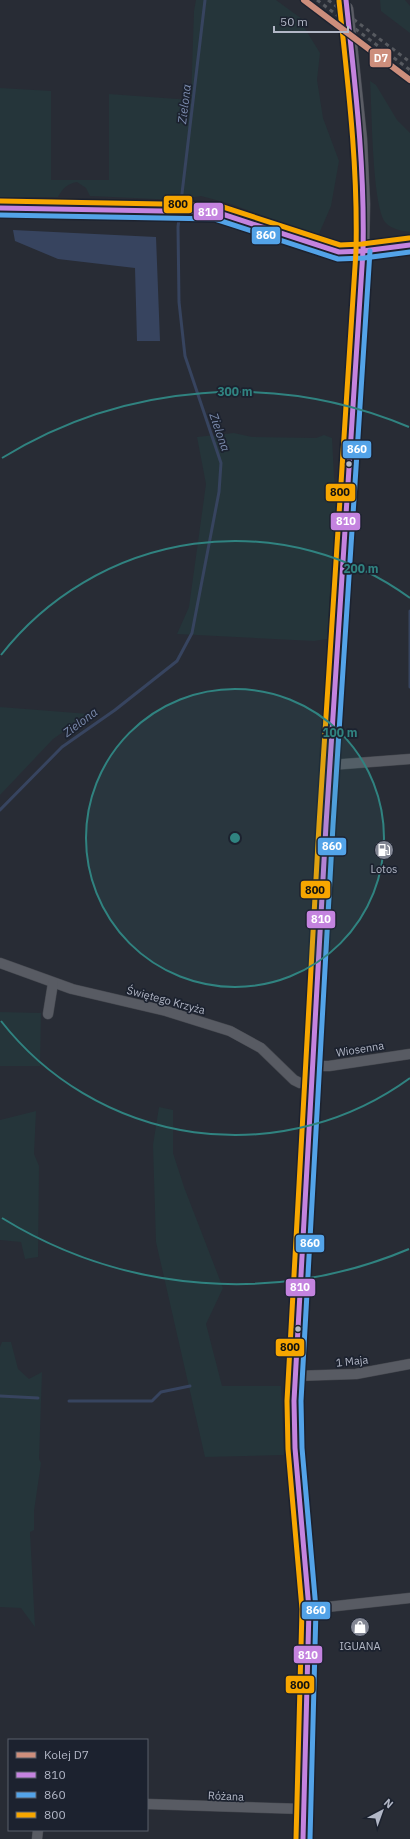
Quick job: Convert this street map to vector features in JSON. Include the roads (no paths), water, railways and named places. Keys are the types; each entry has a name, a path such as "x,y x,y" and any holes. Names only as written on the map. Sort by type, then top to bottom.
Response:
{"main road":[{"path":"304,1839 309,1609 295,1441 295,1376 363,251 364,204 361,139 347,4"}],"street":[{"path":"0,208 199,211 227,214 339,252 363,251 410,245"},
{"path":"331,765 410,759"},
{"name":"Świętego Krzyża","path":"0,963 72,989 166,1011 230,1031 261,1048 294,1080 300,1083 312,1083"},
{"path":"48,1014 53,983"},
{"name":"Wiosenna","path":"313,1066 329,1066 410,1054"},
{"name":"1 Maja","path":"295,1376 356,1374 410,1364"},
{"path":"309,1609 410,1598"},
{"name":"Różana","path":"148,1804 231,1808 304,1809"}],"water":[{"path":"13,230 156,237 160,341 137,341 135,268 58,259 15,241"}],"waterway":[{"name":"Zielona","path":"0,810 62,747 115,710 177,661 192,633 219,492 221,463 185,356 179,302 178,227 205,0"},
{"path":"410,611 410,687"},
{"path":"69,1401 152,1401 161,1392 190,1386"},
{"path":"0,1396 38,1398"}],"railway":[{"path":"317,0 410,70"},
{"path":"328,0 410,62"}],"rail line":[{"name":"D7","path":"304,0 410,80"}],"place":[{"name":"Lotos","path":"384,850"},
{"name":"IGUANA","path":"360,1627"}]}
